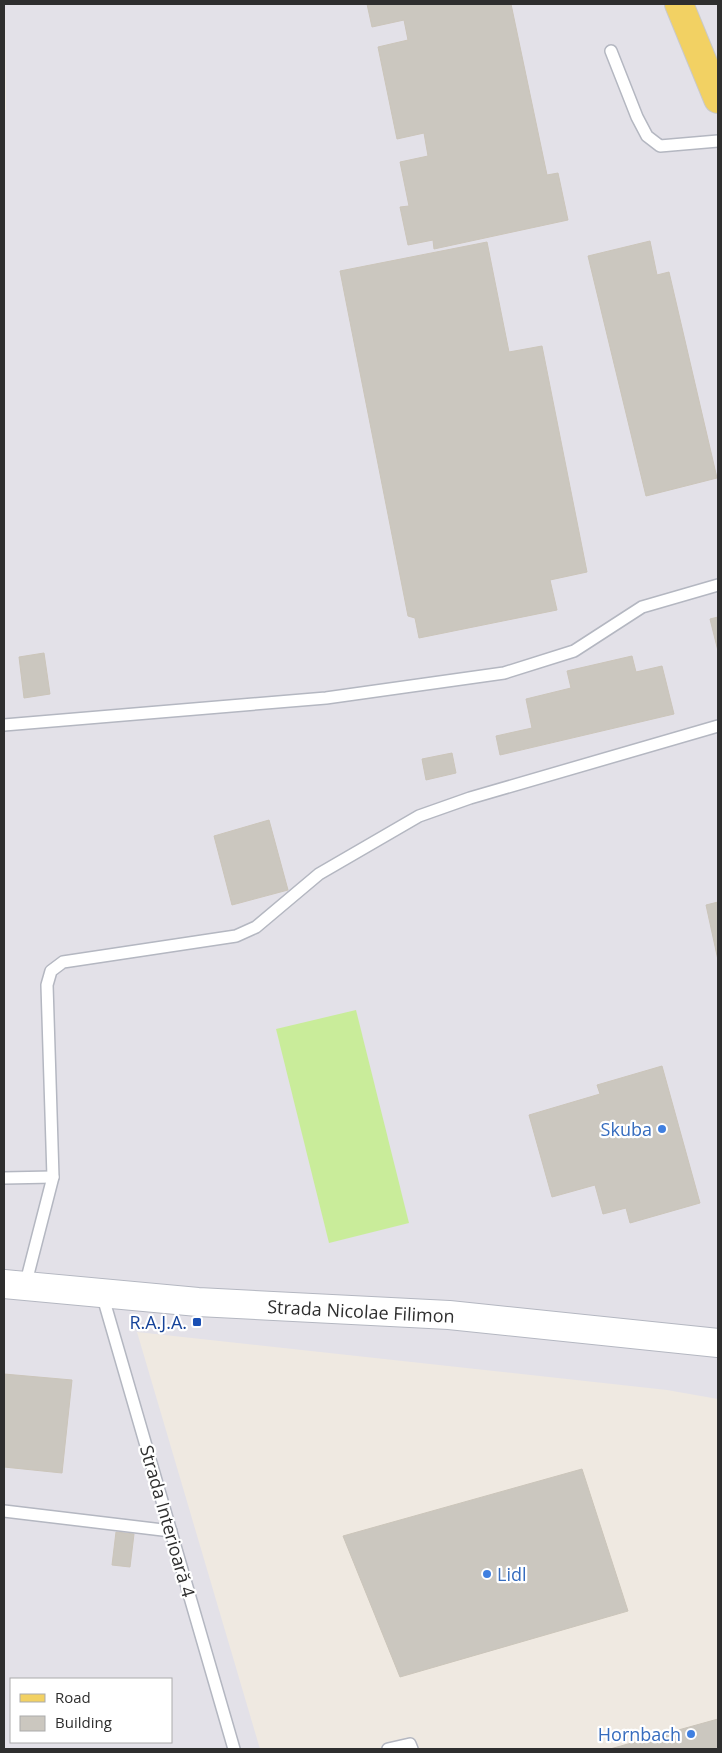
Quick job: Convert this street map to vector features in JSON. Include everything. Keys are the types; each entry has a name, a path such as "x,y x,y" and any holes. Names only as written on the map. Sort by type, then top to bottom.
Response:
{"main road":[{"path":"679,4 718,99"}],"street":[{"name":"Strada Nicolae Filimon","path":"14,1285 198,1302 449,1315 718,1343"}],"lane":[{"path":"611,51 637,117 647,136 660,146 718,141"},
{"path":"4,724 326,698 504,674 574,651 642,607 718,585"},
{"path":"14,1285 53,1177 47,985 51,971 63,962 236,936 256,927 318,874 420,816 470,798 718,726"},
{"path":"4,1178 53,1177"},
{"name":"Strada Interioară 4","path":"102,1294 234,1749"},
{"path":"4,1511 171,1531"},
{"path":"388,1749 410,1744 412,1749"}],"shaded area":[{"path":"5,4 718,4 718,1399 667,1390 137,1332 260,1749 4,1749 4,110 6,110"}],"green space":[{"path":"356,1010 409,1223 329,1243 276,1029"}],"building":[{"path":"367,4 511,4 547,175 558,173 568,220 434,249 433,240 408,245 400,207 409,206 400,162 428,156 424,133 397,139 378,47 408,40 404,20 372,27"},
{"path":"650,241 657,275 669,272 717,478 646,496 588,256"},
{"path":"487,242 509,352 542,346 587,572 550,580 557,610 419,638 415,618 408,616 340,271"},
{"path":"718,617 718,651 710,619"},
{"path":"44,653 50,694 24,698 19,657"},
{"path":"632,656 636,672 662,666 674,714 500,755 496,736 532,728 526,699 571,688 567,671"},
{"path":"452,753 456,773 426,780 422,759"},
{"path":"269,820 288,890 232,905 214,836"},
{"path":"718,902 718,960 706,905"},
{"path":"662,1066 700,1203 630,1223 626,1208 603,1214 595,1185 552,1197 529,1115 600,1094 597,1085"},
{"path":"4,1374 72,1380 62,1473 4,1467"},
{"name":"Lidl","path":"582,1469 628,1611 400,1677 343,1536"},
{"path":"116,1532 134,1534 130,1567 112,1565"},
{"name":"Hornbach","path":"718,1719 718,1749 610,1749"}],"place":[{"name":"Skuba","path":"662,1129"},
{"name":"R.A.J.A.","path":"197,1322"},
{"name":"Lidl","path":"487,1574"},
{"name":"Hornbach","path":"691,1734"}]}
